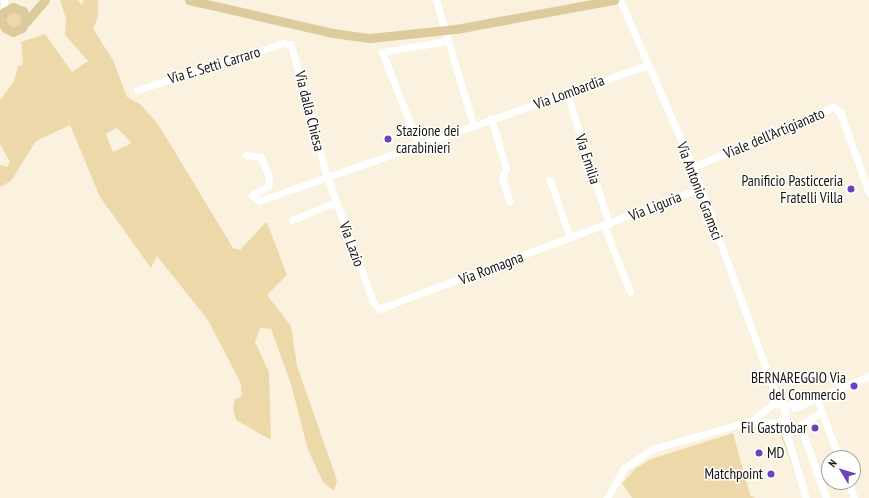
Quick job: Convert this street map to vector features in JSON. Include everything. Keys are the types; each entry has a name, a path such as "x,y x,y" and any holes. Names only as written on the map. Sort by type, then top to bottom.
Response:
{"main road":[{"path":"11,32 1,17 18,8 44,0"},
{"path":"0,34 21,30 44,0"},
{"path":"189,0 352,36 397,37 444,31 592,2 614,0"},
{"path":"18,8 26,22"}],"street":[{"path":"1,17 4,0"},
{"path":"9,0 18,8"},
{"path":"436,0 473,124"},
{"name":"Via Antonio Gramsci","path":"620,0 693,167 772,385 785,416"},
{"path":"418,143 382,52 447,41"},
{"name":"Via E. Setti Carraro","path":"137,90 284,43 291,45"},
{"name":"Via dalla Chiesa","path":"291,45 327,178"},
{"name":"Via Lombardia","path":"246,155 261,157 270,183 254,192 256,201 414,149 418,143 567,94 648,65"},
{"name":"Via Emilia","path":"567,94 607,225"},
{"name":"Viale dell'Artigianato","path":"693,167 833,107 840,112 869,193"},
{"path":"491,118 506,169 502,178 510,202"},
{"name":"Via Lazio","path":"327,178 373,302 379,309"},
{"path":"550,180 570,238"},
{"name":"Via Liguria","path":"607,225 701,188"},
{"path":"292,220 336,202"},
{"path":"607,225 630,292"},
{"name":"Via Romagna","path":"379,309 607,225"},
{"path":"607,498 621,471 647,451 751,421 779,422 798,405 866,377"},
{"path":"772,385 768,409 772,422 787,436"},
{"path":"816,397 836,450"},
{"path":"751,421 768,409 781,405 798,405"},
{"path":"822,412 800,425 826,498"},
{"path":"785,416 787,436 806,498"}],"shaded area":[{"path":"60,0 78,0 81,5 84,0 98,0 98,17 93,29 113,60 127,97 140,104 158,124 233,248 240,250 266,222 268,225 287,275 267,295 291,326 297,366 337,480 334,491 323,482 308,450 291,384 271,329 260,328 255,342 269,372 271,440 236,420 233,408 235,399 242,396 241,384 208,320 157,256 151,268 100,197 70,125 36,141 11,181 0,187 0,165 7,167 10,162 0,144 0,100 13,83 18,67 23,64 21,42 45,34 72,72 88,61 65,35 66,19","holes":["117,128 132,143 113,152 106,134"]},
{"path":"14,11 21,16 22,19 17,26 14,27 7,22 6,19 11,12"},
{"path":"765,424 773,427 779,432"},
{"path":"733,433 750,495 756,498 632,498 622,483 636,468 651,459"},
{"path":"781,435 783,437 796,476"}],"place":[{"name":"Stazione dei carabinieri","path":"388,139"},
{"name":"Panificio Pasticceria Fratelli Villa","path":"851,189"},
{"name":"BERNAREGGIO Via del Commercio","path":"854,386"},
{"name":"Fil Gastrobar","path":"815,428"},
{"name":"MD","path":"759,453"},
{"name":"Matchpoint","path":"771,474"}]}
